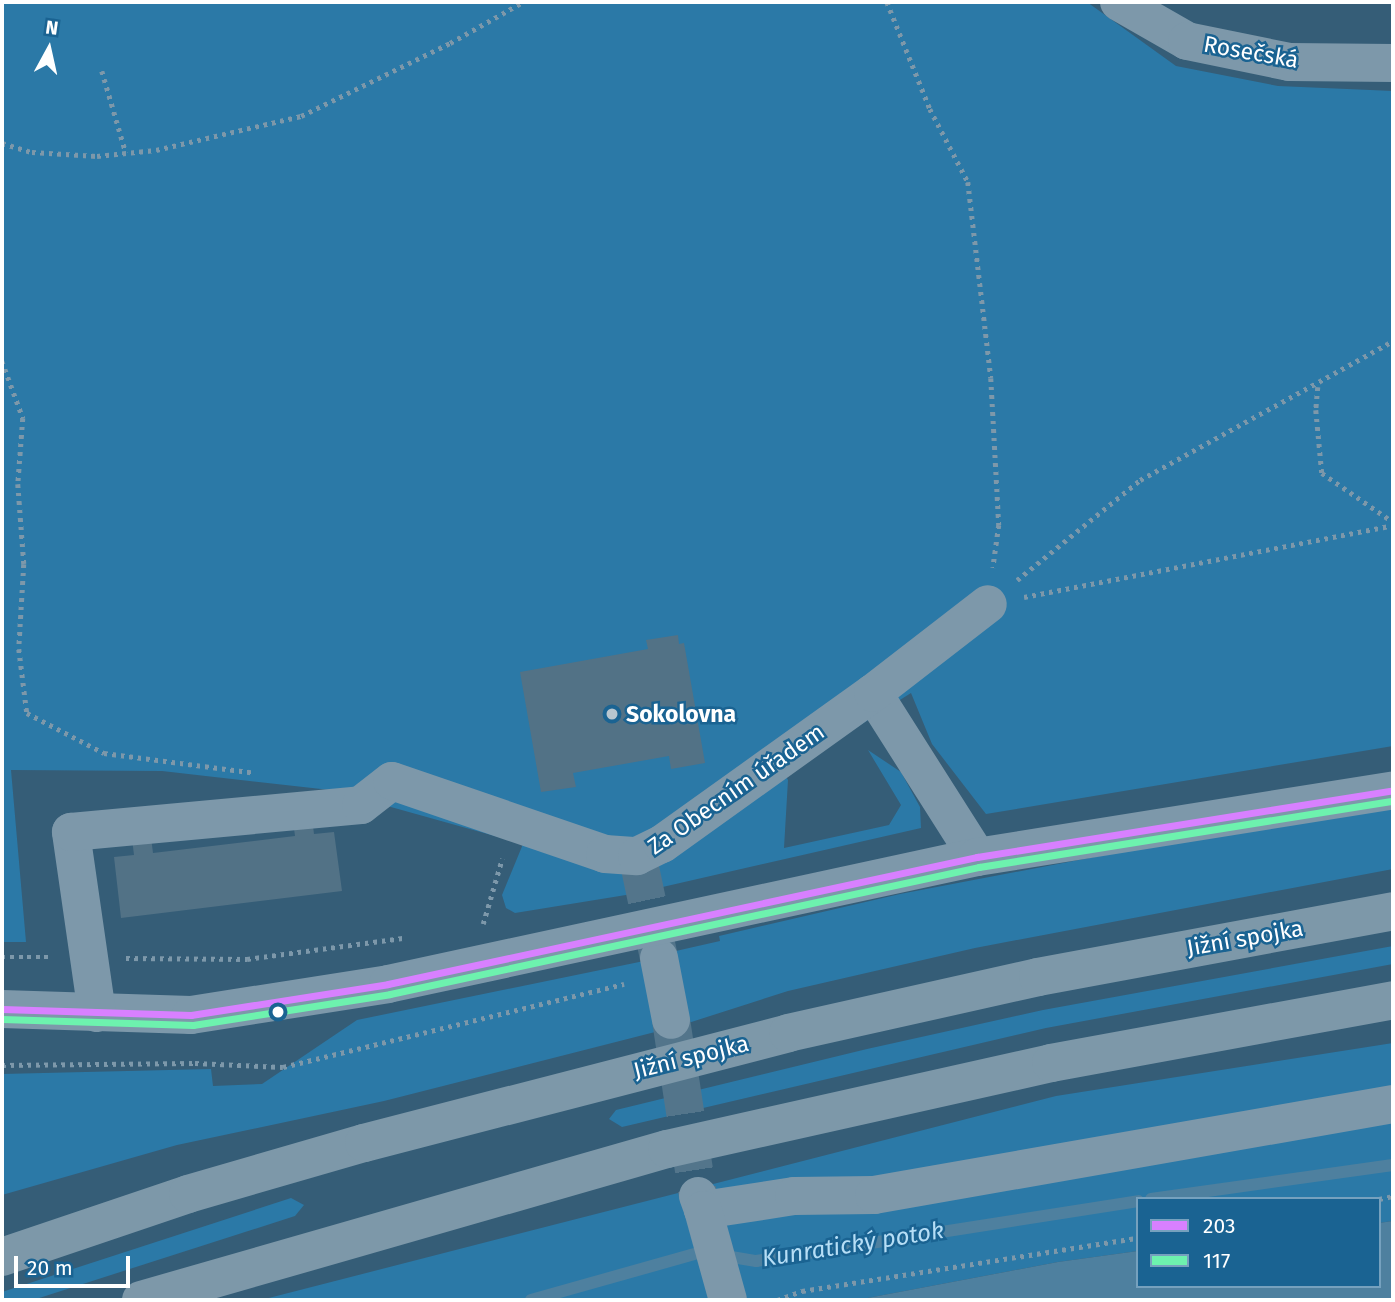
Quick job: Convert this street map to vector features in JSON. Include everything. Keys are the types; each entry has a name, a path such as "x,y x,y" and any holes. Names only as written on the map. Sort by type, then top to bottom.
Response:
{"highway":[{"name":"Jižní spojka","path":"2,1257 20,1246 388,1136 788,1032 1038,977 1393,911"},
{"path":"141,1300 667,1149 1051,1063 1393,1000"}],"street":[{"name":"Rosečská","path":"1119,2 1187,41 1289,62 1393,63"},
{"name":"Za Obecním úřadem","path":"89,958 71,832 361,805 392,781 605,854 638,860 873,693 988,604"},
{"path":"873,693 977,857"},
{"path":"2,1009 191,1015 388,984 977,857 1393,790"},
{"path":"89,958 97,1013"},
{"path":"661,966 671,1020"},
{"path":"711,1243 794,1196 874,1195 1393,1104"}],"path":[{"path":"2,143 32,152 126,153 302,116 450,43 523,2"},
{"path":"887,2 930,109 968,182 991,377 999,525 988,604"},
{"path":"102,71 126,153"},
{"path":"988,604 1140,480 1318,386 1393,341"},
{"path":"2,361 23,418 19,484 24,564 19,649 27,713 104,753 265,774"},
{"path":"1318,386 1316,410 1322,473 1393,524"},
{"path":"988,604 1393,524"},
{"path":"469,928 482,926 514,821"},
{"path":"2,957 247,959 416,936"},
{"path":"2,1066 195,1063 283,1067 661,966"},
{"path":"777,1300 815,1289 1136,1238"}],"shaded area":[{"path":"2,2 1087,2 1176,66 1278,86 1393,91 1393,746 986,814 932,744 911,693 784,773 788,780 784,848 889,825 901,805 868,750 901,772 920,807 921,828 632,894 515,913 506,908 502,895 523,844 330,790 162,771 11,770 26,942 2,942"},
{"path":"1393,800 1393,869 975,948 788,991 682,1025 667,953 720,941 719,936 900,894"},
{"path":"1393,946 1393,964 1046,1028 622,1127 609,1119 616,1110 867,1049 1043,1010"},
{"path":"644,961 659,1031 384,1101 177,1145 2,1195 2,1074 211,1069 213,1086 262,1084 357,1020"},
{"path":"1393,1043 1393,1221 1381,1223 1381,1197 1136,1197 1136,1251 1058,1262 857,1300 261,1300 1056,1096"},
{"path":"291,1198 304,1205 295,1216 33,1300 2,1300 2,1292"},
{"path":"1393,1221 1393,1300 857,1300 1058,1262 1136,1251 1136,1288 1381,1288 1381,1223"}],"building":[{"name":"Sokolovna","path":"678,635 679,644 684,643 705,763 671,769 669,756 573,773 576,787 541,792 520,672 648,649 646,640"},
{"path":"312,818 314,834 334,832 342,891 121,918 114,857 134,855 132,839 151,837 153,853 295,836 293,821"}],"waterway":[{"name":"Kunratický potok","path":"1165,1197 1393,1165"},
{"name":"Kunratický potok","path":"531,1300 702,1252 756,1261 1136,1201"}],"tunnel":[{"path":"639,863 659,958"},
{"path":"671,1020 698,1196"}],"transit line":[{"name":"203","path":"2,1009 191,1015 388,984 977,857 1393,790"},
{"name":"117","path":"2,1019 193,1025 390,994 979,867 1393,801"}],"place":[{"name":"Sokolovna","path":"612,714"}]}
